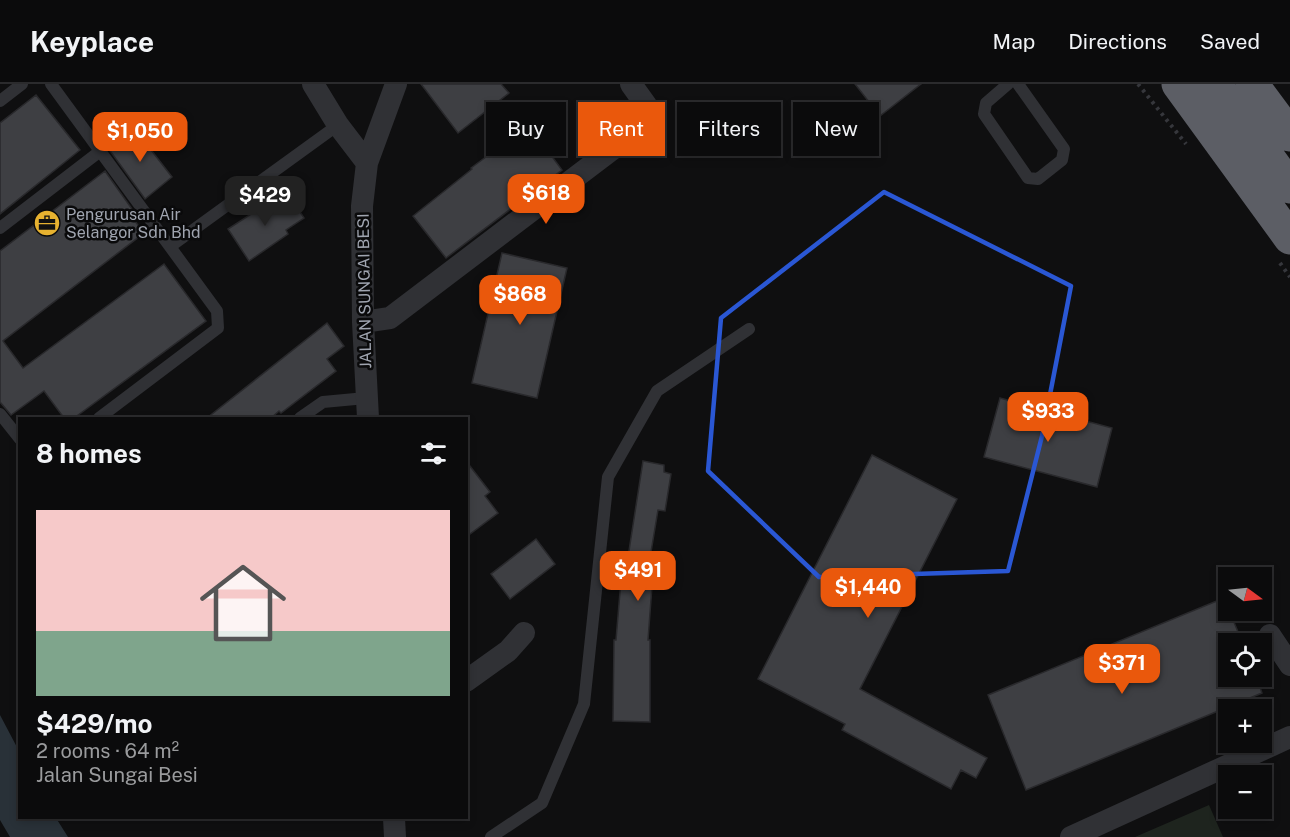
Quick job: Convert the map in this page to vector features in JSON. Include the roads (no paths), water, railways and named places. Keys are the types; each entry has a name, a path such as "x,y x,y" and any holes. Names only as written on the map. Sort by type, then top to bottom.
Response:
{"highway":[{"path":"1178,84 1290,238"},
{"path":"1215,84 1290,187"},
{"path":"1252,84 1290,135"}],"street":[{"path":"313,84 338,124 367,163"},
{"name":"JALAN SUNGAI BESI","path":"367,408 363,322 362,206 367,163 396,84"},
{"path":"363,322 390,318 643,126 649,116 646,105 631,84"},
{"path":"468,680 508,651 524,633"},
{"path":"1272,638 1290,665"},
{"path":"1071,837 1290,737"},
{"path":"394,819 395,837"}],"lane":[{"path":"0,102 22,84"},
{"path":"51,84 217,311 218,328 100,417"},
{"path":"1008,84 986,103 984,114 1029,178 1038,179 1062,160 1064,149 1018,84"},
{"path":"171,246 338,124"},
{"path":"0,228 99,152"},
{"path":"491,837 542,803 584,704 608,477 657,391 749,329"},
{"path":"301,417 323,402 367,408"},
{"path":"0,414 18,436"}],"place":[{"name":"Pengurusan Air Selangor Sdn Bhd","path":"47,223"}]}
